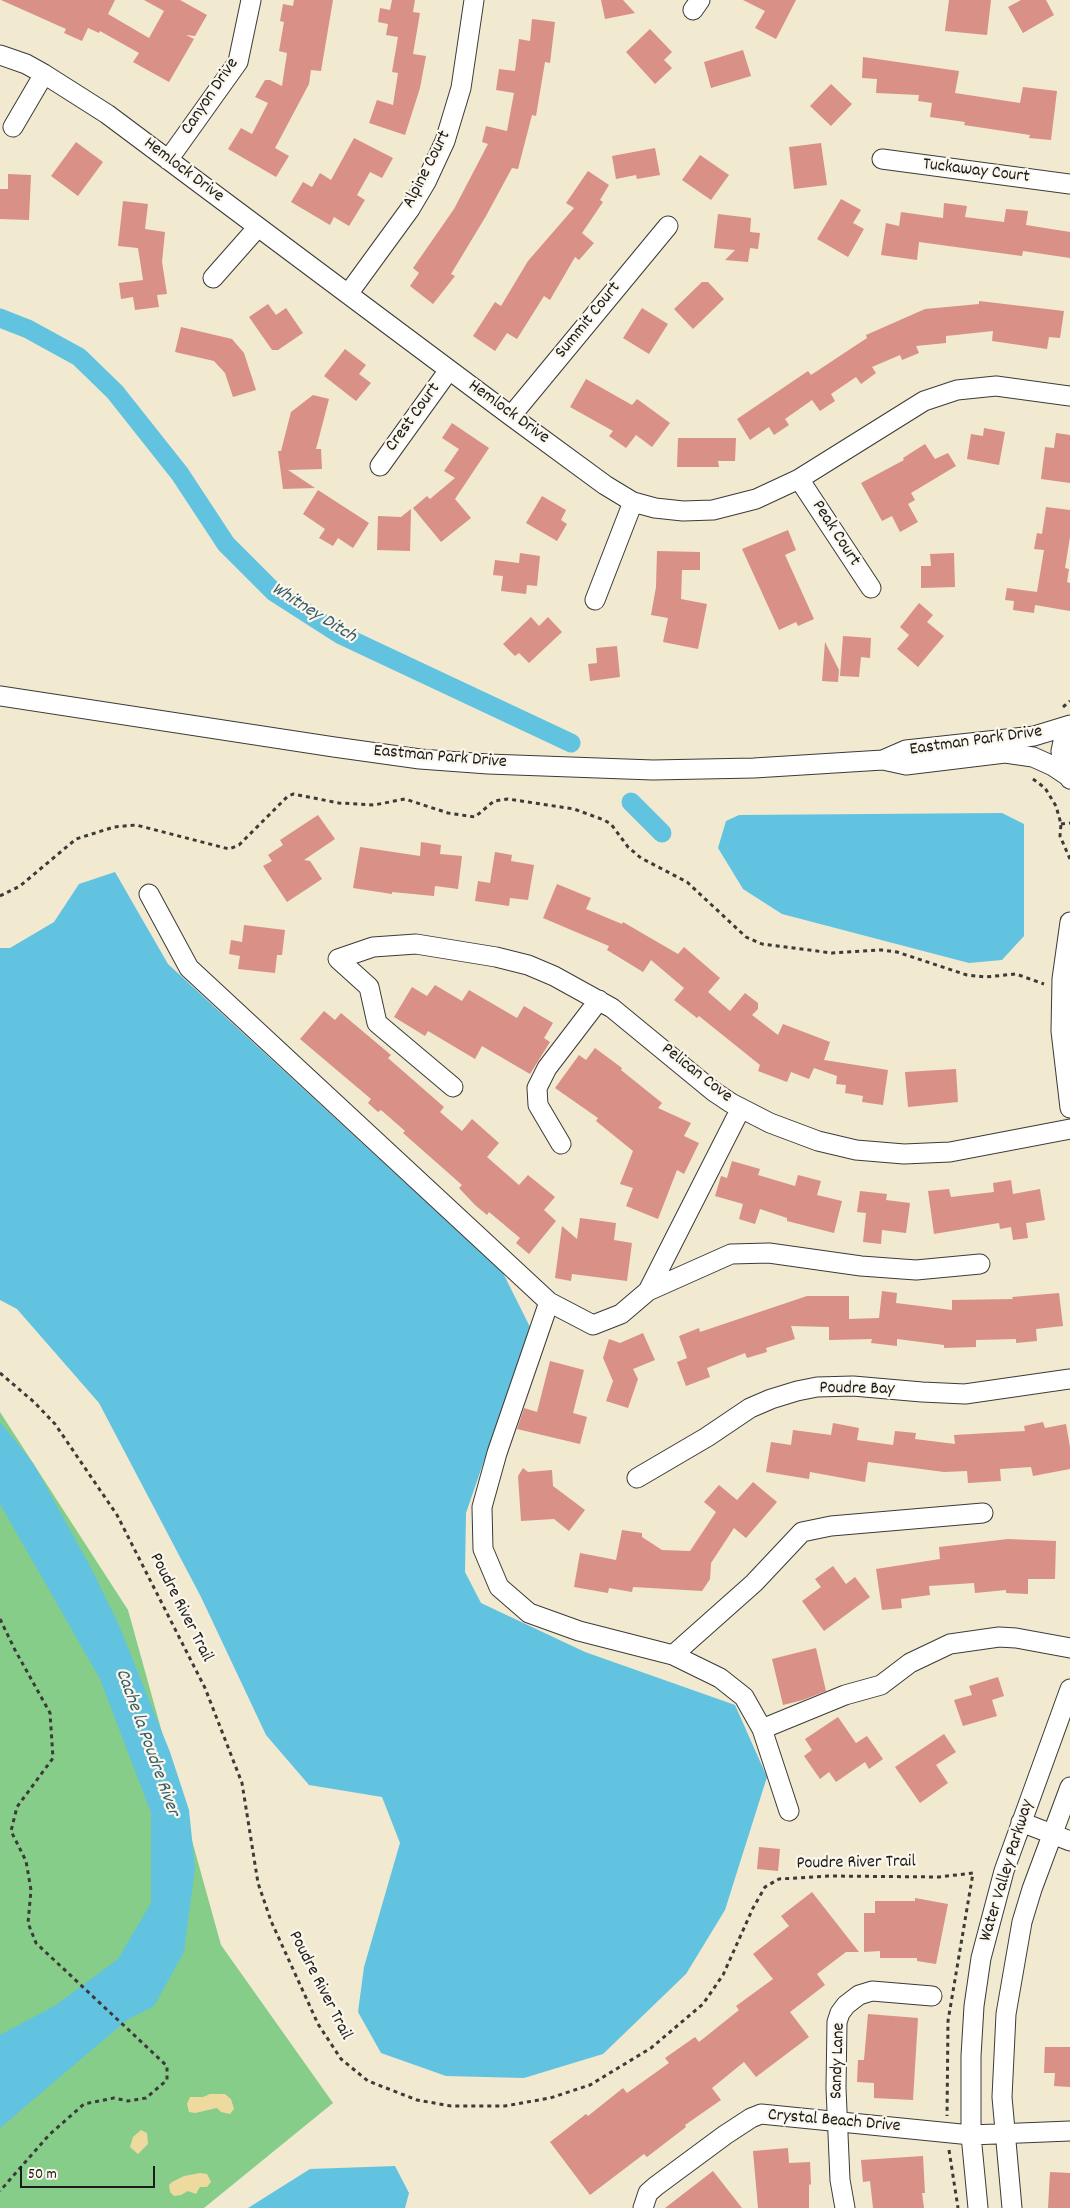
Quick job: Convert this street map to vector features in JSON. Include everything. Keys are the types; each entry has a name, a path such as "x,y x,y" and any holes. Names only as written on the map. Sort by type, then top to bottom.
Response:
{"street":[{"name":"Canyon Drive","path":"168,160 238,62 251,0"},
{"name":"Alpine Court","path":"348,294 410,209 426,182 446,141 461,88 474,0"},
{"name":"Hemlock Drive","path":"0,55 26,64 107,114 511,416 605,485 633,502 655,508 683,511 713,510 756,500 799,479 892,419 934,396 957,390 996,386 1070,396"},
{"path":"13,127 44,74"},
{"name":"Tuckaway Court","path":"882,159 1070,184"},
{"name":"Summit Court","path":"511,416 668,226"},
{"path":"213,278 258,227"},
{"name":"Crest Court","path":"380,466 449,370"},
{"name":"Peak Court","path":"799,479 871,588"},
{"path":"595,600 633,502"},
{"name":"Eastman Park Drive","path":"0,696 420,759 488,764 653,770 754,768 883,760 906,765 1006,753 1033,757 1054,766 1069,777"},
{"path":"1069,777 1063,764 1061,751 1064,737 1070,726"},
{"name":"Eastman Park Drive","path":"883,760 906,750 1034,736 1070,726"},
{"path":"149,894 189,968 549,1302 593,1325 621,1314 648,1291 731,1254 769,1253 861,1266 916,1270 980,1264"},
{"path":"1070,922 1062,986 1064,1065 1070,1108"},
{"name":"Pelican Cove","path":"452,1087 377,1023 369,987 338,958 373,947 416,944 466,951 528,965 554,976 599,1000 629,1021 713,1090 741,1108 794,1134 818,1142 879,1153 950,1152 1070,1129"},
{"path":"561,1144 538,1105 538,1088 547,1068 599,1000"},
{"path":"648,1291 741,1108"},
{"path":"549,1302 497,1453 482,1507 483,1549 499,1586 529,1613 579,1631 673,1655 720,1678 744,1697 762,1729 788,1811"},
{"name":"Poudre Bay","path":"636,1478 707,1437 750,1408 770,1399 797,1391 818,1387 853,1386 965,1394 1070,1379"},
{"path":"673,1655 754,1583 802,1532 830,1526 983,1512"},
{"path":"762,1729 845,1695 881,1685 910,1663 950,1644 999,1637 1016,1638 1070,1648"},
{"name":"Water Valley Parkway","path":"978,2208 971,2135 971,2056 974,2006 981,1958 1004,1871 1070,1689"},
{"name":"Water Valley Parkway","path":"1012,2208 1004,2135 1003,2063 1006,2014 1025,1914 1061,1838 1070,1787"},
{"path":"1021,1822 1061,1838"},
{"name":"Sandy Lane","path":"844,2208 840,2180 837,2022 846,2005 859,1995 872,1991 932,1996"},
{"name":"Crystal Beach Drive","path":"643,2208 648,2193 724,2134 751,2118 770,2114 971,2135 1070,2131"}],"path":[{"path":"1027,775 1045,788 1052,797 1061,824 1060,836 1070,859"},
{"path":"0,896 20,886 76,839 114,827 136,825 229,849 239,845 287,797 294,794 339,803 374,806 405,799 448,813 474,816 494,801 508,799 574,809 604,820 610,824 628,847 641,858 687,882 746,937 762,944 832,953 881,950 897,952 967,975 984,977 1016,974 1040,984 1062,986"},
{"path":"1061,824 1070,823"},
{"name":"Poudre River Trail","path":"0,1373 56,1424 121,1524 205,1688 242,1783 258,1883 271,1921 318,2024 341,2059 368,2081 417,2100 451,2106 505,2106 550,2098 590,2085 651,2048 703,2004 722,1975 753,1908 765,1888 779,1879 828,1876 939,1877 973,1873"},
{"path":"0,1619 50,1713 53,1758 16,1807 11,1831 26,1862 31,1890 28,1923 36,1944 167,2066 167,2080 146,2098 128,2102 114,2098 84,2104 49,2135 0,2190"}],"green space":[{"path":"0,1412 128,1610 221,1945 333,2103 204,2208 0,2208"}],"sand":[{"path":"210,2094 225,2094 231,2099 234,2109 230,2114 221,2112 217,2108 195,2113 189,2112 187,2104 190,2097 203,2097"},
{"path":"141,2130 147,2133 148,2144 138,2154 130,2147 133,2137"},
{"path":"200,2173 207,2174 211,2182 207,2187 200,2187 196,2194 188,2191 174,2196 170,2192 169,2185 172,2182 184,2176"}],"water":[{"path":"1002,813 1024,824 1024,936 1002,960 969,963 782,914 743,889 718,848 726,821 739,815"},
{"path":"115,872 168,964 503,1273 530,1327 466,1513 465,1572 481,1603 585,1652 735,1705 767,1777 725,1910 686,1974 603,2054 524,2078 446,2076 381,2053 358,2012 364,1967 400,1843 382,1797 309,1785 266,1735 201,1597 99,1403 17,1309 0,1300 0,948 10,948 54,922 79,884"},
{"name":"Cache la Poudre River","path":"0,1422 33,1463 90,1566 118,1623 170,1752 189,1810 195,1868 184,1952 154,2006 127,2020 0,2128 0,2035 56,2005 118,1959 151,1903 151,1813 100,1679 0,1504"},
{"path":"395,2166 409,2193 405,2208 248,2208 310,2169"}],"building":[{"path":"1,0 115,0 108,14 149,38 164,11 144,0 180,0 207,15 195,36 186,35 194,39 169,82 133,62 139,53 100,31 99,33 88,28 82,41 64,33 66,29"},
{"path":"294,0 333,0 321,71 311,70 309,84 275,148 289,156 276,177 228,149 241,128 252,134 268,103 255,97 265,80 270,80 282,86 287,53 279,51 284,22 280,21 283,4 293,6"},
{"path":"392,0 415,0 413,12 420,13 413,54 426,56 420,88 405,135 369,123 377,100 393,105 398,73 392,72 398,37 386,35 388,24 378,22 380,8 390,10"},
{"path":"601,0 623,0 635,13 605,19"},
{"path":"743,0 796,0 776,39 755,28 765,11"},
{"path":"949,0 991,0 987,35 945,31"},
{"path":"1021,0 1046,0 1054,15 1023,33 1008,7"},
{"path":"532,19 555,22 550,63 545,62 536,116 532,115 518,169 512,168 451,274 455,276 433,304 410,286 419,273 413,268 454,209 488,144 482,142 486,126 507,131 514,93 496,90 499,69 515,71 519,39 530,41"},
{"path":"650,29 672,52 664,60 672,68 655,84 626,52"},
{"path":"743,50 751,76 711,88 704,62"},
{"path":"863,57 959,71 955,93 1020,103 1023,87 1057,91 1051,140 1029,138 1030,135 964,125 965,122 930,117 932,103 918,101 919,95 876,93 877,79 862,78"},
{"path":"831,84 852,104 831,126 810,106"},
{"path":"354,138 393,158 382,178 370,172 357,195 365,200 349,226 334,217 330,225 291,202 303,182 312,187 320,173 331,180"},
{"path":"76,142 103,162 78,196 51,176"},
{"path":"821,143 827,185 794,189 789,147"},
{"path":"655,148 660,175 637,179 636,175 616,179 612,156"},
{"path":"700,155 729,175 711,200 682,180"},
{"path":"588,171 609,185 600,200 603,202 582,233 594,243 579,260 575,257 550,300 544,296 517,339 507,333 495,351 473,336 495,302 501,306 528,261 574,208 566,203"},
{"path":"8,174 31,175 29,220 0,219 0,189 8,189"},
{"path":"841,199 861,210 853,223 864,229 848,257 817,239"},
{"path":"123,201 148,204 145,229 165,232 162,262 167,294 157,295 159,307 135,310 133,297 121,299 119,283 143,280 138,248 118,246"},
{"path":"944,203 967,206 965,217 1004,222 1006,209 1028,211 1026,225 1070,232 1070,258 1023,251 1022,256 919,242 917,260 881,255 886,223 899,226 901,212 943,218"},
{"path":"718,214 751,218 750,232 760,233 758,249 750,248 748,262 725,260 735,250 714,248"},
{"path":"702,282 708,282 724,299 693,329 674,309"},
{"path":"979,301 1064,311 1060,338 1049,337 1047,349 992,341 993,331 946,336 946,343 916,346 919,353 902,360 900,355 872,367 876,373 861,384 856,377 831,394 835,401 820,411 812,400 785,419 789,425 774,435 769,427 750,440 737,419 808,371 811,375 867,338 866,335 925,309 979,304"},
{"path":"268,304 276,315 286,308 303,333 278,350 272,350 249,317"},
{"path":"642,308 668,324 649,354 623,338"},
{"path":"181,327 232,339 244,353 256,390 233,397 225,373 214,361 175,352"},
{"path":"345,349 366,365 359,374 371,383 356,401 324,376"},
{"path":"586,379 632,405 637,399 670,423 652,447 636,435 626,448 609,436 613,431 570,407"},
{"path":"313,395 329,399 316,449 321,449 322,469 288,470 315,488 283,489 278,451 281,451 291,412"},
{"path":"452,423 489,448 455,499 471,518 441,542 413,508 427,496 430,499 455,478 444,471 459,449 442,438"},
{"path":"984,428 1005,432 999,465 967,459 971,434 983,436"},
{"path":"1056,433 1070,435 1070,483 1041,479 1045,447 1054,448"},
{"path":"678,438 736,438 735,461 718,461 719,467 677,467"},
{"path":"925,444 935,459 948,453 956,466 911,493 915,500 908,504 918,522 900,532 892,516 882,521 861,483 904,460 903,458"},
{"path":"318,490 369,523 353,548 338,538 333,546 319,538 325,529 303,514"},
{"path":"542,496 566,510 561,520 567,524 557,541 526,523"},
{"path":"1046,507 1070,510 1070,537 1065,568 1069,569 1067,582 1070,583 1070,611 1035,605 1034,613 1013,610 1014,601 1005,600 1007,588 1037,592 1044,550 1034,549 1037,533 1042,534"},
{"path":"411,509 410,551 377,550 378,516 401,517"},
{"path":"788,530 796,550 785,555 814,619 798,626 796,622 779,630 742,549"},
{"path":"657,551 700,552 700,570 682,570 681,599 707,604 698,649 663,642 668,618 651,615 656,587"},
{"path":"520,553 540,556 537,586 527,585 526,594 501,591 503,576 493,575 495,560 519,563"},
{"path":"954,553 955,587 921,588 921,566 931,566 930,554"},
{"path":"919,603 933,615 927,622 944,636 918,667 897,649 909,635 900,627"},
{"path":"531,617 539,626 548,617 562,632 529,663 519,653 515,656 503,644"},
{"path":"843,636 871,638 870,658 861,657 859,677 840,676"},
{"path":"825,642 839,670 838,682 822,681"},
{"path":"617,646 620,677 590,681 588,664 597,663 596,648"},
{"path":"318,815 335,839 304,860 310,861 322,879 287,902 263,866 272,861 268,855 283,845 280,840"},
{"path":"421,842 441,845 440,854 462,856 458,889 435,886 434,896 392,892 392,894 353,888 360,847 420,856"},
{"path":"495,852 512,855 511,861 534,865 528,900 510,898 509,906 475,901 478,881 490,883"},
{"path":"557,884 591,898 586,909 622,924 623,922 678,954 684,947 720,978 708,992 730,1011 745,993 758,1003 758,1009 752,1015 778,1035 783,1024 830,1042 824,1060 888,1070 883,1105 862,1102 863,1096 845,1093 846,1085 836,1084 837,1076 814,1068 809,1079 791,1072 787,1082 758,1071 760,1065 699,1016 697,1018 674,1000 684,988 651,960 643,972 607,950 609,946 543,918"},
{"path":"244,925 285,930 282,955 277,955 275,973 238,969 240,956 229,954 231,940 242,942"},
{"path":"435,985 462,1001 469,990 517,1018 524,1006 553,1023 544,1038 550,1042 530,1074 482,1046 475,1059 428,1031 425,1036 394,1017 412,987 427,996"},
{"path":"324,1011 335,1020 341,1013 391,1055 388,1058 444,1107 440,1112 462,1131 472,1119 499,1143 487,1157 519,1185 528,1175 555,1197 544,1210 556,1221 529,1254 516,1243 520,1238 489,1212 487,1215 475,1205 459,1188 462,1185 403,1133 405,1131 381,1110 378,1112 368,1103 371,1099 300,1039"},
{"path":"595,1048 622,1068 621,1070 662,1103 658,1108 691,1123 684,1136 699,1143 684,1174 677,1170 658,1219 626,1206 633,1188 620,1184 633,1151 596,1121 598,1118 555,1088 579,1055 586,1060"},
{"path":"956,1069 958,1102 908,1107 905,1072"},
{"path":"732,1161 760,1169 758,1175 795,1186 798,1175 821,1181 817,1195 842,1201 834,1233 787,1221 787,1218 760,1209 755,1224 739,1219 743,1204 715,1196 721,1176 727,1178"},
{"path":"1011,1180 1013,1194 1040,1189 1045,1220 1026,1223 1028,1238 1013,1240 1011,1227 1000,1229 999,1223 934,1234 928,1191 949,1189 951,1197 994,1192 993,1183"},
{"path":"860,1191 887,1194 886,1200 910,1203 906,1233 882,1230 881,1244 863,1242 866,1213 857,1212"},
{"path":"580,1218 616,1223 614,1240 632,1243 627,1281 572,1274 571,1281 555,1278 562,1226 577,1239"},
{"path":"882,1291 897,1293 896,1303 952,1310 952,1300 1013,1299 1012,1297 1059,1293 1063,1326 1036,1329 1037,1341 1016,1343 1016,1339 976,1340 976,1347 944,1348 944,1345 897,1339 897,1346 871,1343 872,1339 829,1340 829,1327 791,1326 795,1339 766,1348 767,1352 747,1358 745,1353 707,1368 710,1377 686,1386 677,1362 687,1358 679,1336 699,1328 700,1332 807,1296 849,1296 849,1319 879,1318"},
{"path":"643,1333 655,1360 633,1369 638,1379 628,1408 606,1401 613,1381 603,1358 609,1339 620,1343"},
{"path":"550,1361 584,1370 573,1413 587,1417 580,1444 517,1429 524,1408 537,1412"},
{"path":"1043,1422 1045,1428 1066,1424 1070,1447 1070,1469 1033,1476 1031,1467 1000,1469 1001,1481 968,1483 967,1471 944,1472 868,1462 865,1482 810,1472 809,1479 766,1472 771,1442 791,1445 793,1430 831,1435 833,1423 859,1428 857,1440 893,1445 895,1431 916,1433 915,1439 955,1444 954,1435 1025,1431 1024,1426"},
{"path":"523,1468 528,1472 552,1470 553,1486 585,1510 569,1531 554,1519 521,1521 518,1476"},
{"path":"753,1482 777,1502 746,1538 734,1528 711,1563 710,1579 702,1591 633,1587 632,1592 609,1588 608,1593 574,1587 580,1553 616,1560 622,1530 642,1533 642,1537 662,1550 690,1551 716,1512 704,1502 719,1485 737,1500"},
{"path":"1008,1539 1056,1541 1055,1579 1028,1579 1028,1594 1006,1593 1006,1590 975,1593 974,1583 929,1586 930,1595 901,1599 902,1608 882,1610 876,1569 940,1559 939,1547"},
{"path":"833,1566 846,1584 855,1577 870,1597 824,1631 802,1601 821,1587 815,1579"},
{"path":"816,1648 826,1691 783,1705 772,1659"},
{"path":"998,1677 1004,1696 992,1700 997,1716 963,1726 954,1700 972,1695 969,1686"},
{"path":"838,1717 856,1743 867,1736 883,1759 869,1769 865,1762 836,1782 829,1772 820,1779 804,1756 812,1750 805,1739"},
{"path":"944,1734 956,1752 936,1765 948,1783 920,1803 895,1767"},
{"path":"759,1847 780,1849 778,1871 757,1869"},
{"path":"812,1892 859,1952 846,1952 817,1974 825,1985 790,2012 809,2037 756,2077 744,2062 712,2088 721,2100 685,2125 686,2127 647,2157 644,2154 590,2195 550,2142 586,2114 588,2116 623,2088 627,2093 669,2063 665,2058 695,2037 699,2042 739,2010 736,2006 773,1979 753,1954 789,1926 781,1916"},
{"path":"915,1898 948,1904 936,1964 917,1961 917,1958 880,1958 880,1951 864,1952 864,1913 875,1913 875,1901 915,1901"},
{"path":"868,2014 918,2018 913,2100 874,2098 874,2083 857,2082 858,2060 864,2060"},
{"path":"1045,2047 1070,2047 1070,2087 1054,2086 1055,2073 1044,2073"},
{"path":"788,2148 789,2163 810,2162 809,2208 758,2208 753,2151"},
{"path":"923,2156 925,2193 922,2193 924,2208 873,2208 870,2181 863,2182 861,2160"},
{"path":"713,2171 742,2208 665,2208"},
{"path":"1050,2172 1070,2173 1070,2208 1048,2208"}],"waterway":[{"name":"Whitney Ditch","path":"0,318 28,329 79,357 115,392 180,474 226,544 274,592 341,635 571,743"},
{"name":"Whitney Ditch","path":"631,802 662,833"}]}
